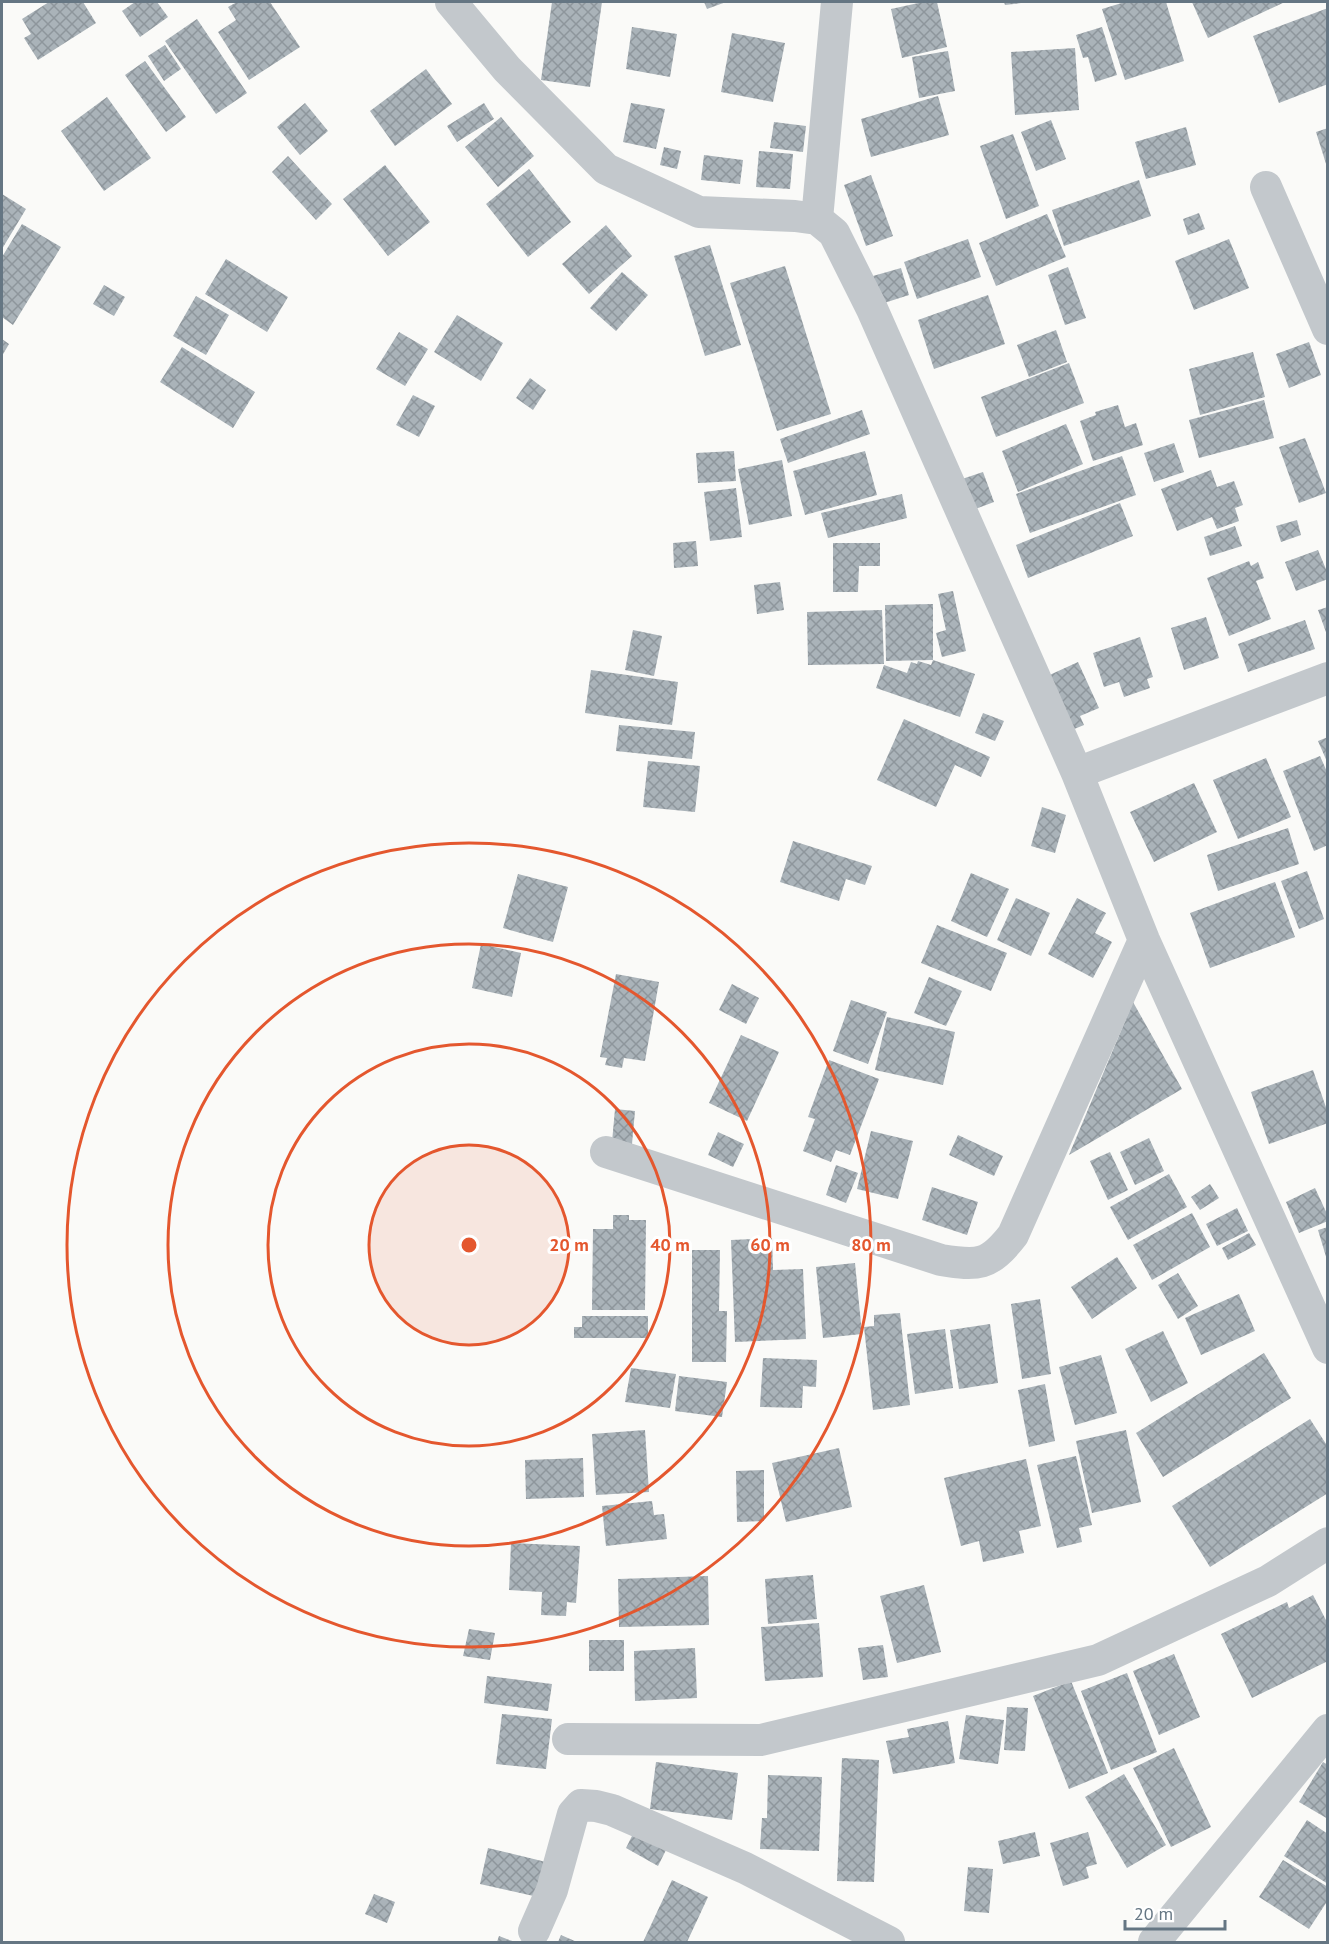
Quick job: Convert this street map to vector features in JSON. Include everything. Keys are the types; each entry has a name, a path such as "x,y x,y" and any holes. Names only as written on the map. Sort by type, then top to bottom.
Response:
{"street":[{"path":"451,2 507,69 606,169 699,212 817,219 834,232 872,309 1077,773 1144,940 1328,1348"},
{"path":"817,219 837,2"},
{"path":"1266,187 1328,329"},
{"path":"1077,773 1328,678"},
{"path":"606,1152 941,1260 962,1263 983,1262 1000,1252 1013,1235 1144,940"},
{"path":"568,1740 762,1740 1098,1660 1268,1581 1328,1543"},
{"path":"1154,1942 1328,1730"},
{"path":"534,1931 552,1890 573,1814 581,1806 596,1806 612,1810 745,1868 889,1942"}],"building":[{"path":"49,2 83,2 96,23 38,60 24,38 31,34 22,19"},
{"path":"135,2 157,2 168,17 140,37 122,11"},
{"path":"237,2 270,2 300,47 249,80 218,32 236,20 228,7"},
{"path":"552,2 602,2 590,87 541,80"},
{"path":"704,2 726,2 707,9"},
{"path":"923,2 937,2 947,47 902,58 891,9"},
{"path":"1004,2 1021,2 1021,3 1005,5"},
{"path":"1125,2 1166,2 1184,61 1125,80 1102,9"},
{"path":"1192,2 1285,2 1208,38"},
{"path":"1328,8 1328,84 1279,103 1253,36"},
{"path":"197,19 247,93 216,114 165,41"},
{"path":"632,27 677,34 670,77 626,69"},
{"path":"1102,27 1117,75 1095,82 1088,57 1083,58 1076,35"},
{"path":"732,33 785,43 773,102 721,92"},
{"path":"165,45 181,69 164,81 148,56"},
{"path":"1075,48 1079,110 1015,115 1011,52"},
{"path":"948,51 955,91 919,98 912,57"},
{"path":"145,61 186,117 166,132 125,75"},
{"path":"426,69 452,104 395,146 370,111"},
{"path":"938,96 949,135 871,157 861,119"},
{"path":"107,97 151,158 104,191 61,131"},
{"path":"305,103 328,131 300,155 277,127"},
{"path":"484,103 494,119 457,142 447,126"},
{"path":"631,103 665,109 656,149 623,142"},
{"path":"501,117 534,156 498,187 465,147"},
{"path":"1051,120 1066,159 1036,171 1021,132"},
{"path":"774,122 806,126 803,152 770,148"},
{"path":"1186,127 1196,165 1146,179 1135,142"},
{"path":"1328,128 1328,167 1327,167 1316,132"},
{"path":"1013,134 1039,206 1006,219 980,146"},
{"path":"664,147 681,151 677,169 660,165"},
{"path":"759,151 793,154 790,189 756,187"},
{"path":"704,155 743,160 740,184 701,180"},
{"path":"288,156 332,204 316,220 272,172"},
{"path":"385,165 430,222 388,256 343,199"},
{"path":"529,169 571,222 528,257 486,204"},
{"path":"871,175 893,236 866,246 844,185"},
{"path":"1139,180 1151,216 1064,246 1052,210"},
{"path":"2,194 26,209 2,249"},
{"path":"1199,213 1205,229 1188,235 1183,219"},
{"path":"1047,214 1066,257 996,286 979,243"},
{"path":"22,224 61,247 13,325 2,317 2,257"},
{"path":"606,225 632,256 589,294 562,264"},
{"path":"968,239 981,277 917,299 904,262"},
{"path":"1229,239 1249,288 1194,310 1175,261"},
{"path":"710,245 741,345 705,356 674,256"},
{"path":"226,259 288,297 267,332 205,294"},
{"path":"785,266 831,414 777,431 730,283"},
{"path":"1068,267 1086,318 1065,325 1048,275"},
{"path":"901,268 909,295 881,304 873,276"},
{"path":"622,272 648,295 616,331 590,308"},
{"path":"104,285 125,297 114,316 93,304"},
{"path":"988,295 1005,344 934,369 918,320"},
{"path":"196,296 229,315 206,355 173,336"},
{"path":"457,315 503,343 481,381 434,352"},
{"path":"1056,330 1067,362 1029,377 1017,345"},
{"path":"399,332 428,349 405,386 376,369"},
{"path":"2,339 9,344 2,356"},
{"path":"1309,342 1321,375 1289,388 1276,354"},
{"path":"182,347 255,392 233,428 160,382"},
{"path":"1253,352 1265,397 1200,415 1189,369"},
{"path":"1069,363 1084,403 996,437 981,397"},
{"path":"530,378 546,390 533,410 516,398"},
{"path":"413,395 435,406 419,437 396,425"},
{"path":"1264,400 1274,438 1199,458 1189,420"},
{"path":"1118,405 1125,427 1136,423 1143,445 1093,461 1080,421 1096,415 1095,412"},
{"path":"862,410 870,434 788,463 780,439"},
{"path":"1066,424 1083,464 1018,492 1002,451"},
{"path":"1305,438 1326,493 1299,503 1279,447"},
{"path":"1174,443 1184,472 1154,482 1144,453"},
{"path":"734,451 736,481 698,483 696,453"},
{"path":"865,451 877,495 805,515 793,471"},
{"path":"1122,456 1136,495 1030,533 1016,494"},
{"path":"782,460 792,516 749,525 738,469"},
{"path":"1211,470 1217,487 1234,481 1243,505 1235,508 1239,521 1217,529 1212,517 1177,531 1161,489"},
{"path":"983,472 994,502 970,511 959,480"},
{"path":"736,488 742,537 710,541 704,492"},
{"path":"902,494 907,518 828,538 821,513"},
{"path":"1120,503 1133,536 1028,578 1016,545"},
{"path":"1297,520 1301,535 1281,542 1276,526"},
{"path":"1235,526 1242,546 1210,556 1204,537"},
{"path":"696,541 698,566 674,568 673,543"},
{"path":"833,543 880,543 880,566 859,566 858,592 833,592"},
{"path":"1318,550 1328,579 1296,591 1285,562"},
{"path":"1249,561 1251,566 1258,562 1264,578 1256,581 1271,619 1229,636 1207,578"},
{"path":"780,582 784,610 757,614 754,585"},
{"path":"953,591 966,651 942,657 936,633 946,630 938,594"},
{"path":"933,604 933,660 886,661 885,605"},
{"path":"1328,607 1328,635 1327,635 1318,610"},
{"path":"882,610 884,664 808,665 807,612"},
{"path":"1206,617 1219,658 1184,670 1171,628"},
{"path":"1305,620 1315,649 1248,672 1238,644"},
{"path":"633,630 662,636 654,676 625,670"},
{"path":"1140,637 1153,677 1147,679 1150,688 1124,697 1119,682 1104,687 1093,653"},
{"path":"933,660 975,674 960,717 876,688 884,665 907,673 911,662 917,664 918,661 931,665"},
{"path":"1078,662 1099,708 1080,716 1084,725 1067,732 1043,678"},
{"path":"591,670 678,682 672,725 585,713"},
{"path":"983,713 1004,721 995,741 975,733"},
{"path":"904,719 990,757 981,777 955,765 936,807 877,780"},
{"path":"619,725 695,732 692,759 616,751"},
{"path":"1328,737 1328,764 1318,741"},
{"path":"1320,756 1328,774 1328,845 1314,851 1283,771"},
{"path":"1266,758 1291,817 1238,839 1213,780"},
{"path":"648,761 700,766 695,812 643,807"},
{"path":"1194,783 1217,832 1154,862 1130,812"},
{"path":"1042,807 1066,815 1055,853 1031,846"},
{"path":"1288,828 1299,864 1218,891 1207,855"},
{"path":"793,841 872,866 865,885 846,879 839,901 780,882"},
{"path":"1307,871 1324,919 1299,929 1281,881"},
{"path":"971,873 1009,889 987,937 951,921"},
{"path":"518,874 568,887 553,942 503,928"},
{"path":"1275,882 1295,937 1210,968 1190,913"},
{"path":"1016,898 1050,913 1031,956 997,940"},
{"path":"1077,898 1106,913 1095,933 1112,942 1093,978 1048,954"},
{"path":"937,925 1007,953 991,991 921,963"},
{"path":"481,944 521,953 512,997 472,988"},
{"path":"616,974 659,982 645,1061 624,1058 622,1068 605,1065 607,1058 600,1057"},
{"path":"929,977 962,991 946,1026 914,1013"},
{"path":"732,984 759,998 746,1024 719,1010"},
{"path":"851,1000 887,1012 868,1064 833,1051"},
{"path":"1133,1002 1182,1089 1069,1155"},
{"path":"887,1017 955,1032 943,1085 875,1070"},
{"path":"741,1035 779,1052 747,1121 709,1103"},
{"path":"829,1060 879,1079 850,1155 836,1150 831,1162 803,1151 815,1119 808,1117"},
{"path":"1313,1070 1328,1113 1328,1123 1269,1144 1251,1092"},
{"path":"615,1109 635,1111 632,1144 612,1142"},
{"path":"871,1131 913,1141 898,1199 857,1189"},
{"path":"718,1132 744,1144 733,1167 708,1155"},
{"path":"958,1135 1003,1156 994,1176 949,1155"},
{"path":"1149,1138 1164,1171 1135,1185 1120,1152"},
{"path":"1110,1152 1128,1190 1108,1200 1090,1161"},
{"path":"836,1165 858,1173 846,1203 826,1195"},
{"path":"1169,1174 1187,1207 1128,1240 1110,1207"},
{"path":"1210,1184 1219,1198 1200,1210 1191,1197"},
{"path":"932,1187 978,1202 967,1235 922,1220"},
{"path":"1315,1188 1328,1216 1328,1221 1299,1233 1286,1202"},
{"path":"1237,1208 1248,1231 1217,1246 1206,1224"},
{"path":"1192,1213 1210,1247 1152,1280 1133,1245"},
{"path":"613,1215 629,1215 629,1220 646,1220 645,1310 592,1310 593,1229 613,1229"},
{"path":"1328,1227 1328,1260 1327,1260 1318,1230"},
{"path":"1249,1233 1256,1245 1228,1260 1222,1248"},
{"path":"772,1238 773,1270 803,1269 806,1339 735,1342 731,1240"},
{"path":"692,1250 720,1250 719,1311 727,1311 726,1362 692,1362"},
{"path":"1117,1257 1137,1288 1092,1319 1071,1287"},
{"path":"855,1263 862,1334 823,1338 816,1267"},
{"path":"1178,1273 1198,1306 1178,1319 1158,1285"},
{"path":"1239,1294 1255,1331 1201,1355 1185,1318"},
{"path":"1040,1299 1051,1374 1022,1379 1011,1304"},
{"path":"900,1313 910,1405 873,1410 864,1327 874,1326 874,1315"},
{"path":"582,1316 648,1316 648,1338 574,1338 574,1327 582,1327"},
{"path":"990,1324 998,1383 959,1389 950,1330"},
{"path":"945,1329 953,1388 915,1394 907,1334"},
{"path":"1163,1331 1188,1383 1151,1402 1125,1349"},
{"path":"1264,1353 1291,1398 1163,1477 1136,1433"},
{"path":"1101,1355 1117,1413 1075,1425 1059,1367"},
{"path":"763,1358 817,1360 816,1387 803,1386 802,1408 760,1407"},
{"path":"631,1368 676,1374 670,1408 625,1402"},
{"path":"679,1376 727,1382 722,1417 675,1411"},
{"path":"1045,1384 1055,1441 1029,1447 1018,1390"},
{"path":"1310,1419 1328,1447 1328,1493 1210,1567 1172,1506"},
{"path":"645,1430 649,1492 596,1495 592,1434"},
{"path":"1126,1430 1141,1502 1092,1513 1076,1441"},
{"path":"839,1448 852,1507 786,1522 772,1463"},
{"path":"1076,1456 1092,1525 1079,1528 1082,1542 1057,1548 1037,1465"},
{"path":"583,1458 584,1497 526,1499 525,1460"},
{"path":"1026,1459 1041,1526 1019,1531 1024,1553 983,1562 979,1541 961,1546 944,1478"},
{"path":"764,1470 764,1521 737,1522 736,1471"},
{"path":"652,1501 654,1515 664,1514 667,1539 606,1546 602,1506"},
{"path":"511,1543 580,1546 576,1603 567,1602 566,1616 541,1615 542,1592 509,1590"},
{"path":"813,1575 817,1619 768,1624 765,1579"},
{"path":"708,1576 709,1625 619,1627 618,1579"},
{"path":"924,1585 941,1652 897,1663 880,1596"},
{"path":"1313,1595 1328,1624 1328,1661 1252,1698 1221,1634 1287,1602 1289,1608"},
{"path":"819,1623 823,1677 765,1681 761,1627"},
{"path":"469,1629 495,1633 490,1660 463,1656"},
{"path":"589,1640 624,1640 624,1671 589,1671"},
{"path":"883,1645 888,1677 863,1680 858,1648"},
{"path":"695,1648 697,1698 635,1701 634,1651"},
{"path":"1174,1654 1200,1717 1159,1735 1133,1671"},
{"path":"1127,1673 1157,1752 1111,1770 1081,1691"},
{"path":"487,1676 552,1684 548,1711 484,1703"},
{"path":"1071,1681 1108,1773 1069,1789 1033,1696"},
{"path":"1007,1707 1028,1708 1025,1751 1004,1750"},
{"path":"502,1714 552,1719 546,1769 496,1764"},
{"path":"966,1715 1004,1720 998,1764 959,1759"},
{"path":"948,1721 955,1763 893,1774 886,1741 909,1737 907,1729"},
{"path":"1174,1748 1211,1827 1171,1847 1133,1768"},
{"path":"842,1758 879,1760 874,1882 837,1881"},
{"path":"656,1762 738,1773 732,1820 650,1809"},
{"path":"1323,1762 1328,1765 1328,1819 1299,1802"},
{"path":"1124,1774 1166,1845 1127,1868 1085,1797"},
{"path":"768,1775 822,1777 819,1851 760,1849 762,1818 767,1818"},
{"path":"1307,1820 1328,1834 1328,1884 1284,1856"},
{"path":"635,1830 667,1848 658,1866 626,1848"},
{"path":"1035,1832 1040,1856 1003,1864 998,1841"},
{"path":"1088,1832 1097,1864 1086,1867 1089,1878 1063,1886 1050,1843"},
{"path":"488,1848 546,1862 538,1897 480,1884"},
{"path":"1283,1860 1328,1887 1328,1900 1309,1929 1259,1897"},
{"path":"968,1867 993,1869 989,1913 964,1911"},
{"path":"672,1880 708,1897 687,1942 643,1942"},
{"path":"374,1894 395,1902 387,1923 365,1914"},
{"path":"561,1935 577,1942 558,1942"},
{"path":"499,1936 515,1942 497,1942"}]}
